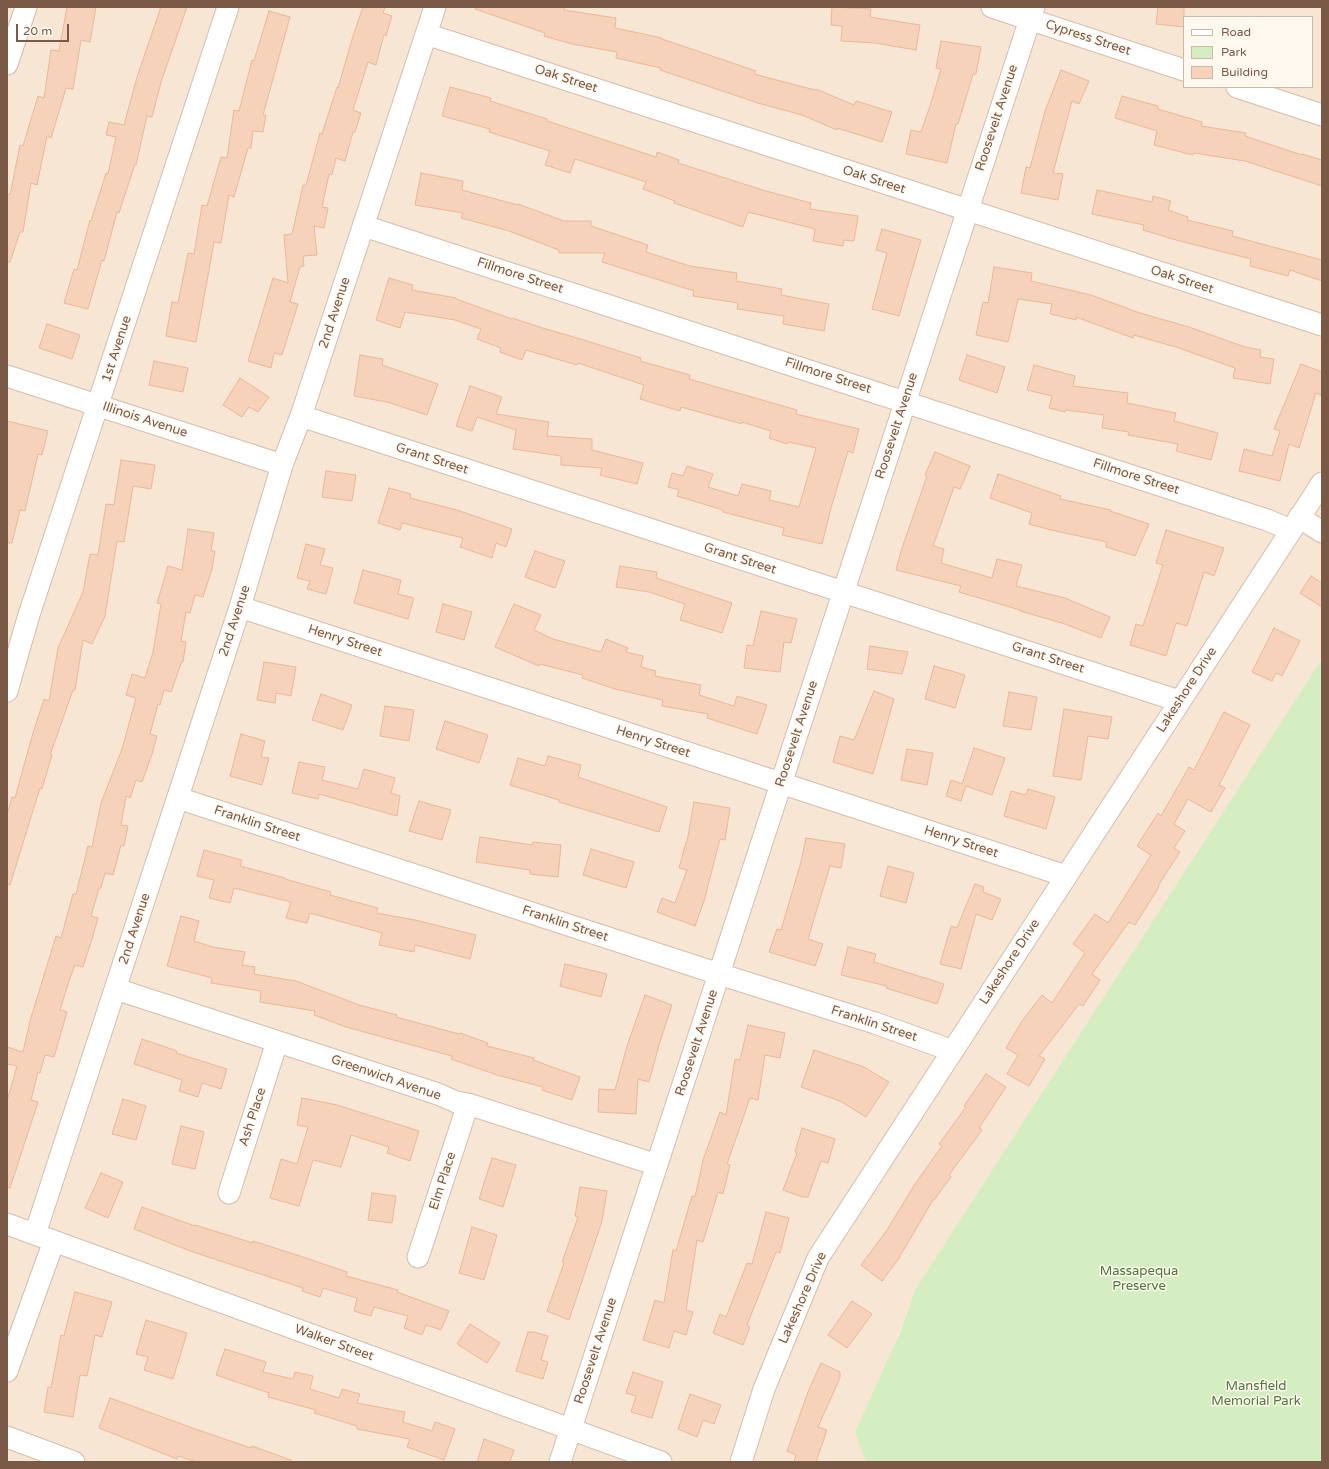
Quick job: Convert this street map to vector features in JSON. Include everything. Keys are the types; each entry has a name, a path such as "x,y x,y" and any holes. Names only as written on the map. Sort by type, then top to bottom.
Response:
{"street":[{"path":"7,64 26,7"},
{"name":"1st Avenue","path":"7,691 28,618 228,7"},
{"name":"2nd Avenue","path":"35,1234 240,607 282,465 301,416 435,7"},
{"name":"Cypress Street","path":"992,7 1032,13 1183,70"},
{"name":"Roosevelt Avenue","path":"560,1462 1032,13"},
{"name":"Oak Street","path":"426,34 1322,326"},
{"path":"1240,88 1322,115"},
{"name":"Fillmore Street","path":"364,226 1267,520 1295,524 1322,532"},
{"name":"Illinois Avenue","path":"7,376 282,465"},
{"name":"Grant Street","path":"301,416 1179,700"},
{"name":"Lakeshore Drive","path":"741,1462 764,1389 818,1258 1322,482"},
{"name":"Henry Street","path":"240,607 1066,876"},
{"name":"Franklin Street","path":"178,798 719,974 875,1023 953,1051"},
{"name":"Greenwich Avenue","path":"116,989 438,1094 456,1102 468,1104 657,1165"},
{"name":"Ash Place","path":"229,1193 278,1042"},
{"name":"Elm Place","path":"418,1257 468,1104"},
{"name":"Walker Street","path":"7,1224 661,1462"},
{"path":"7,1371 54,1241"},
{"path":"7,1437 74,1462"}],"shaded area":[{"path":"7,7 1322,7 1322,657 1319,662 1322,665 915,1290 862,1433 881,1462 7,1462"}],"green space":[{"name":"Massapequa Preserve","path":"1322,659 1322,1462 866,1462 855,1432 899,1335 915,1290"}],"building":[{"path":"67,7 96,7 90,42 81,40 73,89 66,88 51,138 47,136 37,185 31,183 23,232 20,232 10,262 7,262 7,194 10,195 20,145 23,146 38,96 44,98 51,50 59,51"},
{"path":"161,7 187,7 161,82 152,117 147,116 136,165 135,164 119,213 117,212 104,261 102,260 88,309 64,303 74,269 77,270 90,220 91,221 106,173 108,174 116,137 106,135 109,122 124,125 137,77"},
{"path":"363,7 385,7 383,13 392,16 386,36 384,35 376,65 368,62 353,110 361,113 355,132 353,132 345,161 336,158 332,175 329,174 322,207 328,208 324,228 314,226 317,255 303,256 304,266 300,267 290,302 298,304 282,355 274,353 271,368 248,361 273,278 288,283 284,235 292,234 303,185 306,185 320,133 322,134 337,87 338,88"},
{"path":"476,7 565,7 564,10 616,18 615,28 662,38 756,71 754,74 815,90 816,89 854,105 856,101 892,112 882,142 837,128 837,130 802,115 758,103 660,70 661,68 616,58 617,52 572,44 544,36 545,33 475,9"},
{"path":"832,7 871,9 870,17 920,25 916,50 875,43 841,41 842,26 831,25"},
{"path":"1158,7 1184,7 1183,27 1156,24"},
{"path":"269,11 290,17 263,115 266,115 263,132 253,131 251,148 248,148 234,197 229,195 221,243 214,242 196,342 166,336 172,302 178,303 188,253 194,254 202,205 207,206 221,157 227,158 234,110 239,111 252,60 254,61"},
{"path":"941,41 981,47 976,74 973,74 958,124 956,124 947,163 906,154 911,130 921,132 930,106 941,69 936,68"},
{"path":"1061,70 1089,81 1079,104 1072,101 1053,173 1063,174 1058,200 1021,193 1026,167 1030,168 1045,111"},
{"path":"450,87 491,98 490,101 656,157 657,152 679,160 678,163 766,191 811,203 810,209 858,216 854,241 844,240 843,246 813,241 815,229 748,212 743,227 674,203 675,201 643,189 646,182 575,159 570,173 545,165 550,151 489,132 490,129 442,116"},
{"path":"1122,96 1158,106 1158,109 1202,122 1201,126 1246,133 1245,136 1322,160 1322,186 1245,161 1194,153 1193,155 1154,145 1157,131 1115,118"},
{"path":"421,173 463,181 462,190 518,204 564,221 591,221 591,226 648,245 646,252 690,266 737,273 736,281 782,289 781,295 829,304 824,331 783,324 784,316 737,309 738,303 693,296 694,291 602,262 605,253 559,253 559,250 509,231 461,218 463,213 415,205"},
{"path":"1097,190 1152,202 1153,196 1171,201 1168,210 1188,217 1187,220 1233,231 1232,236 1322,260 1322,281 1290,270 1288,276 1250,266 1251,259 1143,230 1144,225 1092,214"},
{"path":"882,229 921,240 899,316 872,309 887,253 876,250"},
{"path":"994,267 1032,273 1031,281 1091,295 1140,313 1189,327 1245,347 1261,350 1260,357 1274,359 1270,384 1233,378 1235,368 1179,348 1134,335 1133,338 1076,317 1076,320 1050,314 1052,304 1018,299 1008,342 976,335 983,302 988,303"},
{"path":"389,278 413,285 412,290 456,298 512,319 641,358 640,361 690,375 689,379 797,410 796,414 859,429 853,453 848,451 822,544 782,535 784,528 723,512 723,510 677,496 679,490 668,487 672,473 683,476 687,466 713,474 708,487 738,496 742,484 771,491 769,500 799,507 816,448 788,442 787,444 769,438 771,431 742,422 742,424 681,407 680,411 640,399 644,385 578,363 577,365 526,350 522,360 500,352 501,348 477,339 481,329 455,320 405,312 400,328 376,320"},
{"path":"47,324 80,335 72,359 39,348"},
{"path":"360,355 383,359 382,365 438,384 427,415 387,402 354,396"},
{"path":"967,355 1005,367 997,393 959,380"},
{"path":"154,361 188,368 183,392 149,385"},
{"path":"1301,364 1322,372 1322,396 1316,393 1299,448 1289,444 1280,481 1239,471 1244,449 1272,456 1280,431 1274,429"},
{"path":"1034,365 1075,376 1073,386 1128,393 1127,403 1176,413 1174,421 1218,433 1211,460 1176,451 1178,444 1128,435 1129,432 1102,428 1104,415 1066,410 1065,412 1049,408 1052,396 1027,390"},
{"path":"240,378 269,397 258,412 249,407 242,417 223,405"},
{"path":"470,386 502,397 496,414 549,422 547,436 592,439 592,450 643,463 637,484 600,475 602,468 561,465 561,456 513,449 516,430 477,417 472,431 456,426"},
{"path":"7,421 48,431 42,455 38,454 25,511 20,510 12,543 7,543"},
{"path":"935,452 970,466 960,489 954,487 933,546 944,549 941,563 992,578 997,559 1022,565 1016,586 1065,598 1110,617 1101,638 1062,623 959,592 961,586 896,570 901,551 927,476 925,475"},
{"path":"121,460 155,465 151,489 133,486 124,542 117,541 105,616 92,644 83,640 75,690 73,690 50,755 52,755 42,789 40,788 10,885 7,884 7,815 12,797 15,798 44,699 49,701 58,648 83,592 90,554 98,555 106,504 114,505"},
{"path":"326,471 356,475 352,501 322,497"},
{"path":"998,474 1061,496 1060,499 1111,510 1110,511 1149,524 1135,556 1106,547 1107,542 1029,524 1032,513 990,498"},
{"path":"389,488 411,494 410,498 457,510 512,529 506,547 496,543 492,558 460,547 463,538 402,523 400,530 378,523"},
{"path":"188,529 214,533 211,551 215,551 212,569 203,597 195,595 190,613 186,612 181,641 186,642 183,662 182,661 171,692 164,690 160,705 158,704 150,734 157,736 142,782 136,780 130,798 126,796 121,825 128,826 124,846 121,845 113,875 105,873 101,888 99,888 91,916 98,918 92,939 83,967 75,965 69,981 60,1010 67,1012 54,1057 45,1055 40,1073 38,1072 31,1100 38,1102 10,1188 7,1187 7,1101 17,1066 7,1064 7,1047 23,1052 30,1021 56,936 61,938 73,894 76,894 88,846 92,847 101,803 122,749 136,698 126,695 132,674 145,678 153,652 161,604 157,603 168,566 182,570"},
{"path":"1166,530 1224,548 1214,576 1204,572 1187,626 1176,623 1166,656 1130,645 1136,624 1143,626 1163,565 1156,563"},
{"path":"306,544 325,549 320,565 333,568 326,594 307,589 310,581 297,578"},
{"path":"535,551 565,561 555,588 525,577"},
{"path":"620,566 657,572 656,578 732,603 722,633 680,620 685,604 649,592 616,587"},
{"path":"363,570 401,580 398,594 414,598 408,619 354,603"},
{"path":"1311,576 1322,583 1322,607 1300,593"},
{"path":"443,604 472,612 464,640 436,632"},
{"path":"514,604 541,615 534,630 553,639 601,652 606,639 628,648 626,652 643,656 641,667 656,671 655,676 701,685 699,695 734,706 737,696 767,705 757,734 707,718 708,714 662,706 663,700 615,689 582,678 583,675 540,664 539,666 495,647"},
{"path":"761,611 797,619 791,643 784,642 780,672 744,668 747,645 753,646"},
{"path":"1274,628 1300,641 1282,676 1276,673 1272,681 1252,672"},
{"path":"870,646 908,652 902,674 867,669"},
{"path":"264,662 296,667 291,696 276,693 275,703 257,700"},
{"path":"934,666 965,675 955,708 925,699"},
{"path":"874,691 894,699 873,774 833,762 840,736 854,740"},
{"path":"1009,692 1037,697 1031,730 1003,726"},
{"path":"321,694 352,705 343,730 312,720"},
{"path":"385,706 414,710 409,741 380,736"},
{"path":"1064,709 1112,717 1108,739 1088,736 1081,780 1053,776"},
{"path":"1224,712 1250,725 1219,785 1225,788 1211,812 1188,799 1174,824 1185,831 1174,848 1180,852 1135,925 1129,922 1092,974 1100,980 1083,1006 1079,1004 1039,1056 1045,1059 1029,1086 1007,1074 1018,1055 1006,1048 1022,1021 1042,995 1052,1003 1085,953 1073,944 1095,914 1108,923 1151,855 1137,846 1158,813 1161,816 1189,767 1194,770"},
{"path":"445,721 488,735 479,763 436,749"},
{"path":"241,734 265,741 261,757 269,758 262,785 230,776"},
{"path":"974,748 1005,758 992,795 966,786 961,801 946,796 951,780 962,784"},
{"path":"907,749 933,753 927,785 901,780"},
{"path":"548,756 581,765 578,777 667,807 659,832 559,802 559,800 510,785 518,758 545,766"},
{"path":"299,762 325,767 322,780 358,789 364,769 395,778 391,793 400,796 397,816 319,794 318,799 292,793"},
{"path":"1028,789 1055,797 1046,829 1004,816 1011,791 1026,795"},
{"path":"419,801 451,810 442,840 409,831"},
{"path":"694,802 730,808 725,840 720,839 704,901 695,926 657,912 662,898 675,903 687,870 679,868 687,842"},
{"path":"480,837 532,845 533,842 561,845 558,877 530,874 530,870 476,862"},
{"path":"806,838 845,844 841,868 830,866 808,939 823,944 815,966 769,952 777,929 781,930 801,862"},
{"path":"591,849 634,862 626,888 583,875"},
{"path":"204,850 242,860 240,866 331,892 330,895 378,908 376,913 415,920 476,935 470,959 415,945 414,952 379,945 382,933 310,913 307,923 286,918 291,902 234,888 230,903 209,898 214,880 197,876"},
{"path":"888,866 914,873 906,903 880,896"},
{"path":"975,884 984,887 983,892 1001,899 992,920 976,914 961,969 940,964 951,926 957,928"},
{"path":"181,916 199,921 194,941 213,947 245,952 242,965 255,967 254,974 296,981 359,1005 397,1015 396,1017 459,1034 460,1033 488,1043 487,1046 534,1058 533,1060 580,1077 572,1100 542,1090 543,1087 497,1075 451,1059 452,1056 346,1027 314,1015 315,1011 260,1002 261,991 211,983 212,978 167,966"},
{"path":"848,947 876,954 874,962 944,984 937,1004 886,988 887,986 841,975"},
{"path":"565,964 607,974 601,997 560,986"},
{"path":"645,995 672,1005 649,1082 638,1079 636,1114 598,1112 599,1089 615,1090 627,1046"},
{"path":"748,1025 785,1033 780,1058 765,1055 758,1100 750,1098 727,1164 730,1165 723,1194 718,1192 703,1242 697,1240 686,1310 693,1312 686,1335 674,1331 669,1348 643,1340 655,1300 664,1303 673,1250 676,1251 692,1196 695,1197 703,1160 720,1112 726,1115 735,1059 740,1060"},
{"path":"142,1039 177,1051 176,1053 227,1069 221,1089 202,1083 198,1097 179,1091 182,1080 134,1064"},
{"path":"814,1050 864,1067 889,1082 866,1117 840,1101 801,1087"},
{"path":"986,1074 1006,1087 979,1128 982,1130 949,1175 951,1177 933,1200 900,1257 882,1281 861,1265 887,1230 915,1184 942,1146 939,1144 966,1107 964,1106"},
{"path":"302,1098 337,1105 419,1131 410,1161 387,1153 389,1147 351,1135 341,1167 313,1160 299,1206 270,1198 281,1159 297,1164 308,1127 297,1125"},
{"path":"123,1099 146,1106 136,1140 112,1134"},
{"path":"181,1126 204,1132 195,1169 172,1164"},
{"path":"802,1128 835,1139 828,1163 821,1161 808,1197 802,1197 783,1190 797,1153 795,1152"},
{"path":"492,1158 516,1165 503,1207 479,1199"},
{"path":"101,1173 123,1182 108,1218 85,1208"},
{"path":"580,1187 607,1191 602,1221 569,1320 547,1311 578,1217 575,1216"},
{"path":"372,1193 396,1196 392,1223 368,1220"},
{"path":"142,1207 195,1226 253,1243 253,1241 297,1255 347,1272 346,1276 398,1290 397,1292 449,1311 441,1330 426,1325 422,1335 404,1328 408,1316 374,1307 371,1316 354,1311 357,1298 323,1288 320,1297 302,1291 303,1288 193,1252 134,1229"},
{"path":"766,1212 789,1218 780,1253 776,1252 747,1325 750,1327 743,1345 713,1333 720,1314 726,1317 747,1263 752,1264"},
{"path":"472,1227 497,1235 484,1280 459,1273"},
{"path":"75,1292 112,1302 102,1337 95,1335 87,1376 80,1375 73,1417 44,1412 48,1387 51,1388 61,1335 64,1336"},
{"path":"852,1301 872,1314 847,1348 828,1335"},
{"path":"146,1320 187,1333 173,1379 144,1370 148,1357 136,1354"},
{"path":"470,1324 500,1343 487,1363 457,1344"},
{"path":"528,1332 548,1336 541,1360 548,1362 543,1379 516,1371"},
{"path":"225,1349 266,1362 263,1372 293,1379 295,1372 313,1376 310,1389 339,1398 342,1389 360,1394 357,1403 405,1412 403,1422 432,1431 435,1422 455,1429 444,1460 407,1447 410,1439 357,1429 357,1426 314,1413 316,1410 268,1397 269,1393 216,1375"},
{"path":"821,1363 840,1372 840,1378 818,1427 827,1430 816,1462 794,1462 796,1455 787,1451 808,1392"},
{"path":"633,1372 663,1382 652,1418 631,1412 636,1396 626,1393"},
{"path":"690,1394 721,1405 714,1424 703,1420 697,1437 678,1429"},
{"path":"110,1398 251,1448 252,1446 291,1460 291,1462 196,1462 178,1456 177,1459 99,1428"},
{"path":"484,1439 514,1450 510,1462 477,1462"}],"park label":[{"name":"Mansfield Memorial Park","path":"1256,1394"}]}
